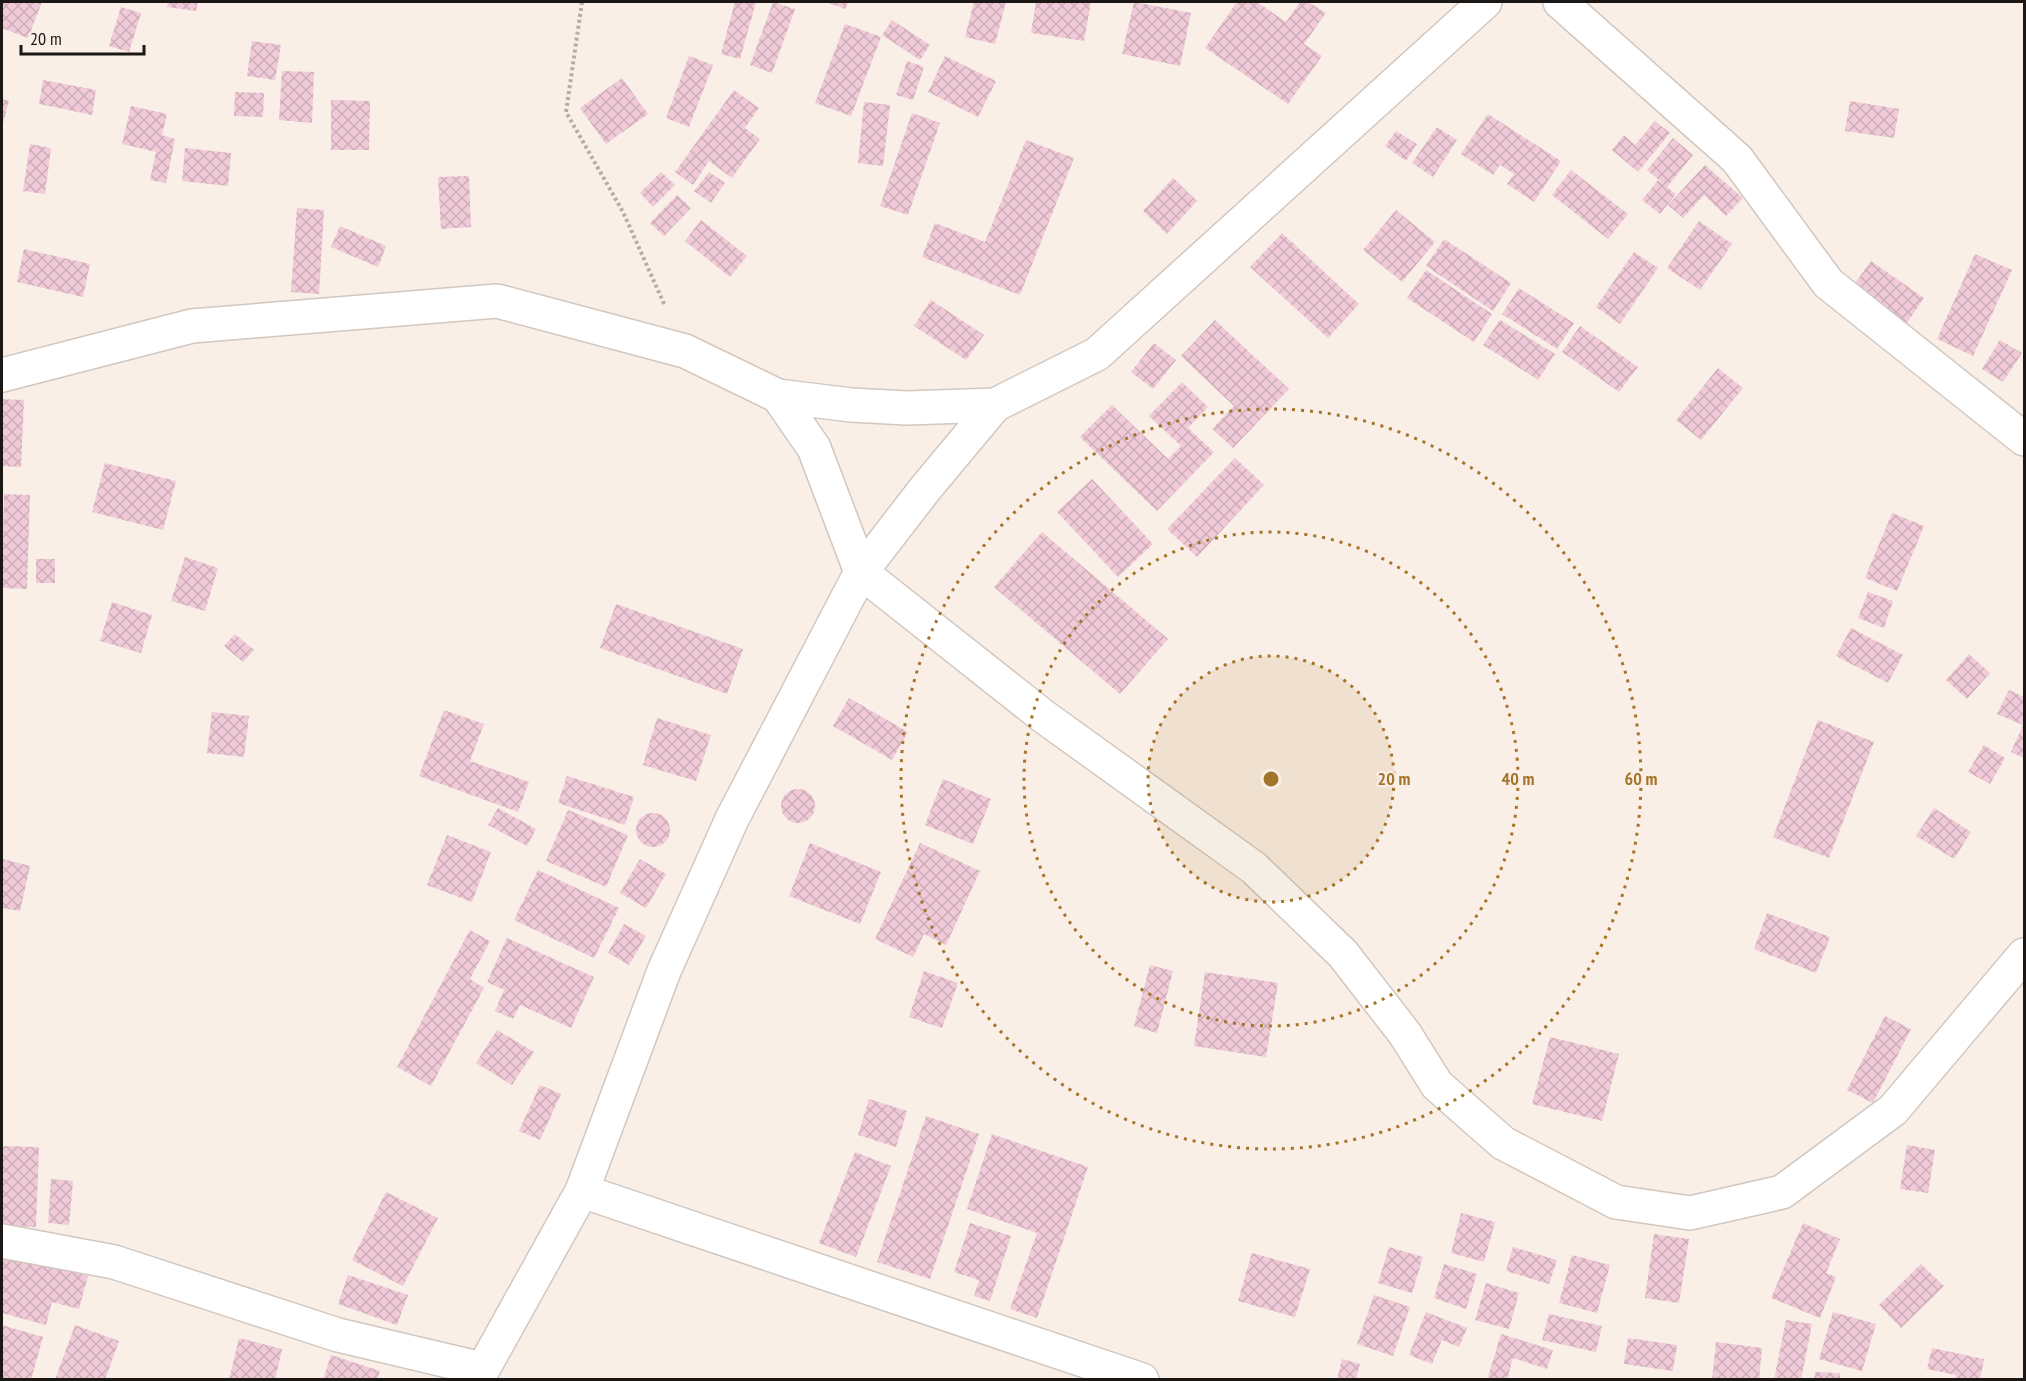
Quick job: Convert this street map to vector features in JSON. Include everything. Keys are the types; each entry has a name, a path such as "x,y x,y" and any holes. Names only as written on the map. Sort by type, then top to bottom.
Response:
{"street":[{"path":"2,1241 114,1262 338,1335 479,1374 582,1191 664,970 732,819 861,572 925,489 995,405 1096,354 1485,2"},
{"path":"1560,2 1737,159 1828,283 2025,439"},
{"path":"2,375 192,326 497,301 685,351 778,396 851,405 907,408 995,405"},
{"path":"778,396 814,448 861,572 1043,716 1254,868 1343,954 1405,1034 1437,1085 1503,1143 1616,1202 1690,1213 1782,1192 1893,1110 2025,955"},
{"path":"582,1191 1142,1380"}],"path":[{"path":"582,2 566,112 623,212 685,351"}],"building":[{"path":"2,2 42,2 28,38 2,28"},
{"path":"168,2 198,2 196,11 167,7"},
{"path":"735,2 756,2 740,59 721,54"},
{"path":"773,2 795,9 772,73 750,65"},
{"path":"826,2 848,2 845,9"},
{"path":"974,2 1006,2 995,44 965,37"},
{"path":"1036,2 1091,2 1084,41 1031,33"},
{"path":"1134,2 1191,13 1180,66 1122,54"},
{"path":"1237,2 1257,2 1286,22 1300,2 1308,2 1326,13 1304,44 1322,56 1288,104 1205,48"},
{"path":"121,7 141,13 129,52 109,46"},
{"path":"892,20 930,45 920,60 882,35"},
{"path":"845,24 881,37 851,116 815,103"},
{"path":"252,41 281,45 275,80 247,76"},
{"path":"689,56 713,65 689,127 666,118"},
{"path":"945,56 996,81 978,117 928,92"},
{"path":"907,61 924,67 913,100 896,95"},
{"path":"282,71 314,72 312,123 279,120"},
{"path":"622,78 648,114 606,144 580,108"},
{"path":"43,80 96,90 92,115 39,104"},
{"path":"734,90 759,108 745,128 760,139 732,178 709,161 693,185 675,172"},
{"path":"235,92 264,93 263,117 234,116"},
{"path":"2,99 9,101 2,127"},
{"path":"331,100 370,101 369,150 331,150"},
{"path":"1850,101 1899,109 1894,138 1845,131"},
{"path":"864,102 890,105 883,166 858,163"},
{"path":"131,106 167,114 162,135 175,139 166,183 150,180 156,152 122,144"},
{"path":"912,113 940,123 908,215 880,206"},
{"path":"1488,114 1561,161 1534,202 1507,184 1514,174 1500,165 1493,175 1461,154"},
{"path":"1655,121 1670,133 1638,172 1612,150 1624,135 1635,145"},
{"path":"1437,127 1457,140 1433,177 1412,163"},
{"path":"1396,131 1417,144 1406,161 1385,146"},
{"path":"1673,138 1693,155 1667,187 1676,194 1660,214 1642,200 1658,180 1665,185 1647,170"},
{"path":"1026,140 1074,158 1020,295 922,257 935,223 985,242"},
{"path":"30,144 51,148 45,194 23,191"},
{"path":"185,148 231,153 228,186 182,181"},
{"path":"1705,165 1743,198 1726,216 1704,195 1683,218 1668,205"},
{"path":"1571,170 1628,214 1608,239 1552,195"},
{"path":"661,172 675,185 653,207 640,193"},
{"path":"709,172 725,183 711,203 694,191"},
{"path":"469,176 471,227 441,229 438,177"},
{"path":"1173,178 1197,201 1167,234 1143,211"},
{"path":"677,195 691,208 664,236 650,223"},
{"path":"297,208 324,210 319,294 291,292"},
{"path":"1396,210 1435,242 1402,282 1363,250"},
{"path":"701,220 747,256 730,277 685,241"},
{"path":"1699,221 1732,244 1700,290 1667,268"},
{"path":"340,226 386,246 378,267 331,247"},
{"path":"1282,233 1359,304 1328,338 1250,267"},
{"path":"1444,239 1511,283 1493,311 1426,266"},
{"path":"24,249 90,264 83,297 17,282"},
{"path":"1634,252 1658,268 1620,324 1596,307"},
{"path":"1975,254 2012,270 1973,356 1937,339"},
{"path":"1871,261 1924,298 1907,323 1853,286"},
{"path":"1426,270 1492,314 1474,342 1407,298"},
{"path":"1519,288 1574,323 1557,349 1502,314"},
{"path":"931,300 984,335 966,360 914,326"},
{"path":"1215,320 1289,389 1233,448 1212,429 1234,406 1181,356"},
{"path":"1500,320 1555,354 1538,380 1483,345"},
{"path":"1580,326 1638,367 1619,392 1562,352"},
{"path":"2000,340 2022,353 2003,382 1982,369"},
{"path":"1154,343 1176,360 1153,389 1131,372"},
{"path":"1718,368 1743,388 1701,440 1676,420"},
{"path":"1182,382 1208,407 1188,428 1214,452 1157,511 1080,437 1112,405 1168,459 1181,446 1149,416"},
{"path":"2,399 24,400 21,467 2,466"},
{"path":"1235,458 1264,485 1197,557 1167,529"},
{"path":"105,463 176,481 163,530 92,512"},
{"path":"1092,479 1153,544 1118,577 1057,512"},
{"path":"4,494 30,495 27,589 2,588"},
{"path":"1892,513 1924,526 1897,591 1865,578"},
{"path":"1042,532 1168,639 1120,694 994,587"},
{"path":"185,557 218,568 205,611 171,601"},
{"path":"36,559 55,559 55,583 36,583"},
{"path":"1868,592 1893,601 1884,628 1858,618"},
{"path":"112,602 152,615 141,653 100,641"},
{"path":"616,604 743,649 727,694 600,648"},
{"path":"1851,628 1903,655 1888,683 1836,656"},
{"path":"235,634 254,650 243,662 224,646"},
{"path":"1969,654 1990,673 1967,699 1946,680"},
{"path":"2009,690 2024,697 2024,758 2011,752 2023,725 1997,714"},
{"path":"849,698 908,732 892,760 833,726"},
{"path":"444,710 484,724 470,761 529,782 518,812 419,776"},
{"path":"212,712 249,716 244,757 207,753"},
{"path":"657,718 711,735 696,781 643,765"},
{"path":"1818,720 1874,742 1829,858 1773,837"},
{"path":"1984,745 2005,758 1990,784 1968,772"},
{"path":"567,776 634,797 625,825 558,803"},
{"path":"943,779 991,799 973,844 925,825"},
{"path":"798,789 810,794 815,806 810,818 798,823 786,818 781,806 786,794"},
{"path":"498,808 536,829 527,846 488,825"},
{"path":"1934,808 1971,832 1954,859 1916,836"},
{"path":"568,810 628,835 606,887 546,861"},
{"path":"653,813 665,818 670,830 665,842 653,847 641,842 636,830 641,818"},
{"path":"447,835 491,852 472,902 427,885"},
{"path":"810,843 881,872 860,924 789,896"},
{"path":"920,843 980,871 946,945 924,934 913,957 875,939"},
{"path":"3,859 30,866 20,911 2,908"},
{"path":"640,859 666,874 646,908 620,893"},
{"path":"538,870 619,908 594,958 514,920"},
{"path":"1767,913 1830,937 1816,973 1754,949"},
{"path":"624,924 646,936 629,965 608,953"},
{"path":"470,930 490,941 470,979 484,988 431,1086 397,1067"},
{"path":"507,938 594,977 571,1028 520,1005 513,1019 495,1011 504,990 487,982"},
{"path":"1150,965 1173,971 1157,1033 1134,1026"},
{"path":"924,971 958,983 942,1028 909,1017"},
{"path":"1205,972 1278,983 1266,1057 1194,1046"},
{"path":"1885,1016 1911,1029 1873,1103 1847,1090"},
{"path":"497,1030 534,1052 512,1085 476,1063"},
{"path":"1550,1037 1619,1054 1602,1121 1532,1104"},
{"path":"540,1085 561,1094 540,1140 519,1131"},
{"path":"869,1099 907,1111 896,1147 858,1135"},
{"path":"926,1116 979,1134 930,1279 877,1262"},
{"path":"992,1134 1088,1167 1037,1318 1010,1309 1037,1233 967,1209"},
{"path":"1907,1145 1935,1150 1928,1193 1900,1189"},
{"path":"2,1146 39,1147 36,1227 2,1226"},
{"path":"855,1152 891,1166 856,1257 819,1243"},
{"path":"51,1179 73,1181 69,1225 48,1223"},
{"path":"386,1192 438,1218 403,1286 352,1260"},
{"path":"1461,1213 1495,1222 1484,1262 1451,1253"},
{"path":"970,1223 1011,1236 990,1301 974,1296 979,1280 954,1272"},
{"path":"1803,1223 1840,1239 1826,1273 1836,1277 1820,1318 1771,1298"},
{"path":"1654,1234 1689,1239 1679,1303 1645,1298"},
{"path":"1389,1247 1423,1257 1412,1293 1378,1283"},
{"path":"1513,1247 1557,1260 1549,1284 1506,1271"},
{"path":"2,1252 88,1276 79,1309 52,1302 46,1325 2,1313"},
{"path":"1252,1253 1310,1269 1295,1317 1238,1301"},
{"path":"1572,1255 1610,1265 1597,1313 1559,1303"},
{"path":"1444,1264 1477,1274 1466,1309 1434,1298"},
{"path":"1921,1264 1944,1286 1901,1328 1879,1305"},
{"path":"348,1275 408,1295 397,1325 338,1304"},
{"path":"1486,1283 1519,1293 1509,1329 1475,1320"},
{"path":"1374,1295 1410,1307 1393,1356 1357,1344"},
{"path":"1426,1312 1467,1328 1459,1347 1442,1340 1432,1364 1409,1355"},
{"path":"1833,1312 1876,1324 1862,1371 1819,1359"},
{"path":"1549,1314 1602,1326 1596,1352 1542,1340"},
{"path":"1786,1320 1812,1324 1801,1380 1774,1380"},
{"path":"2,1325 43,1337 31,1380 2,1380"},
{"path":"75,1325 119,1341 105,1380 55,1380"},
{"path":"1501,1334 1553,1350 1547,1369 1513,1358 1507,1380 1487,1380"},
{"path":"239,1338 282,1349 275,1380 229,1380"},
{"path":"1628,1338 1677,1345 1673,1371 1624,1364"},
{"path":"1716,1342 1762,1348 1759,1380 1712,1380"},
{"path":"1932,1348 1984,1359 1980,1380 1955,1380 1956,1375 1927,1369"},
{"path":"331,1355 380,1371 377,1380 323,1380"},
{"path":"1342,1359 1360,1364 1356,1380 1337,1380"},
{"path":"1815,1372 1840,1373 1840,1380 1814,1380"}]}
